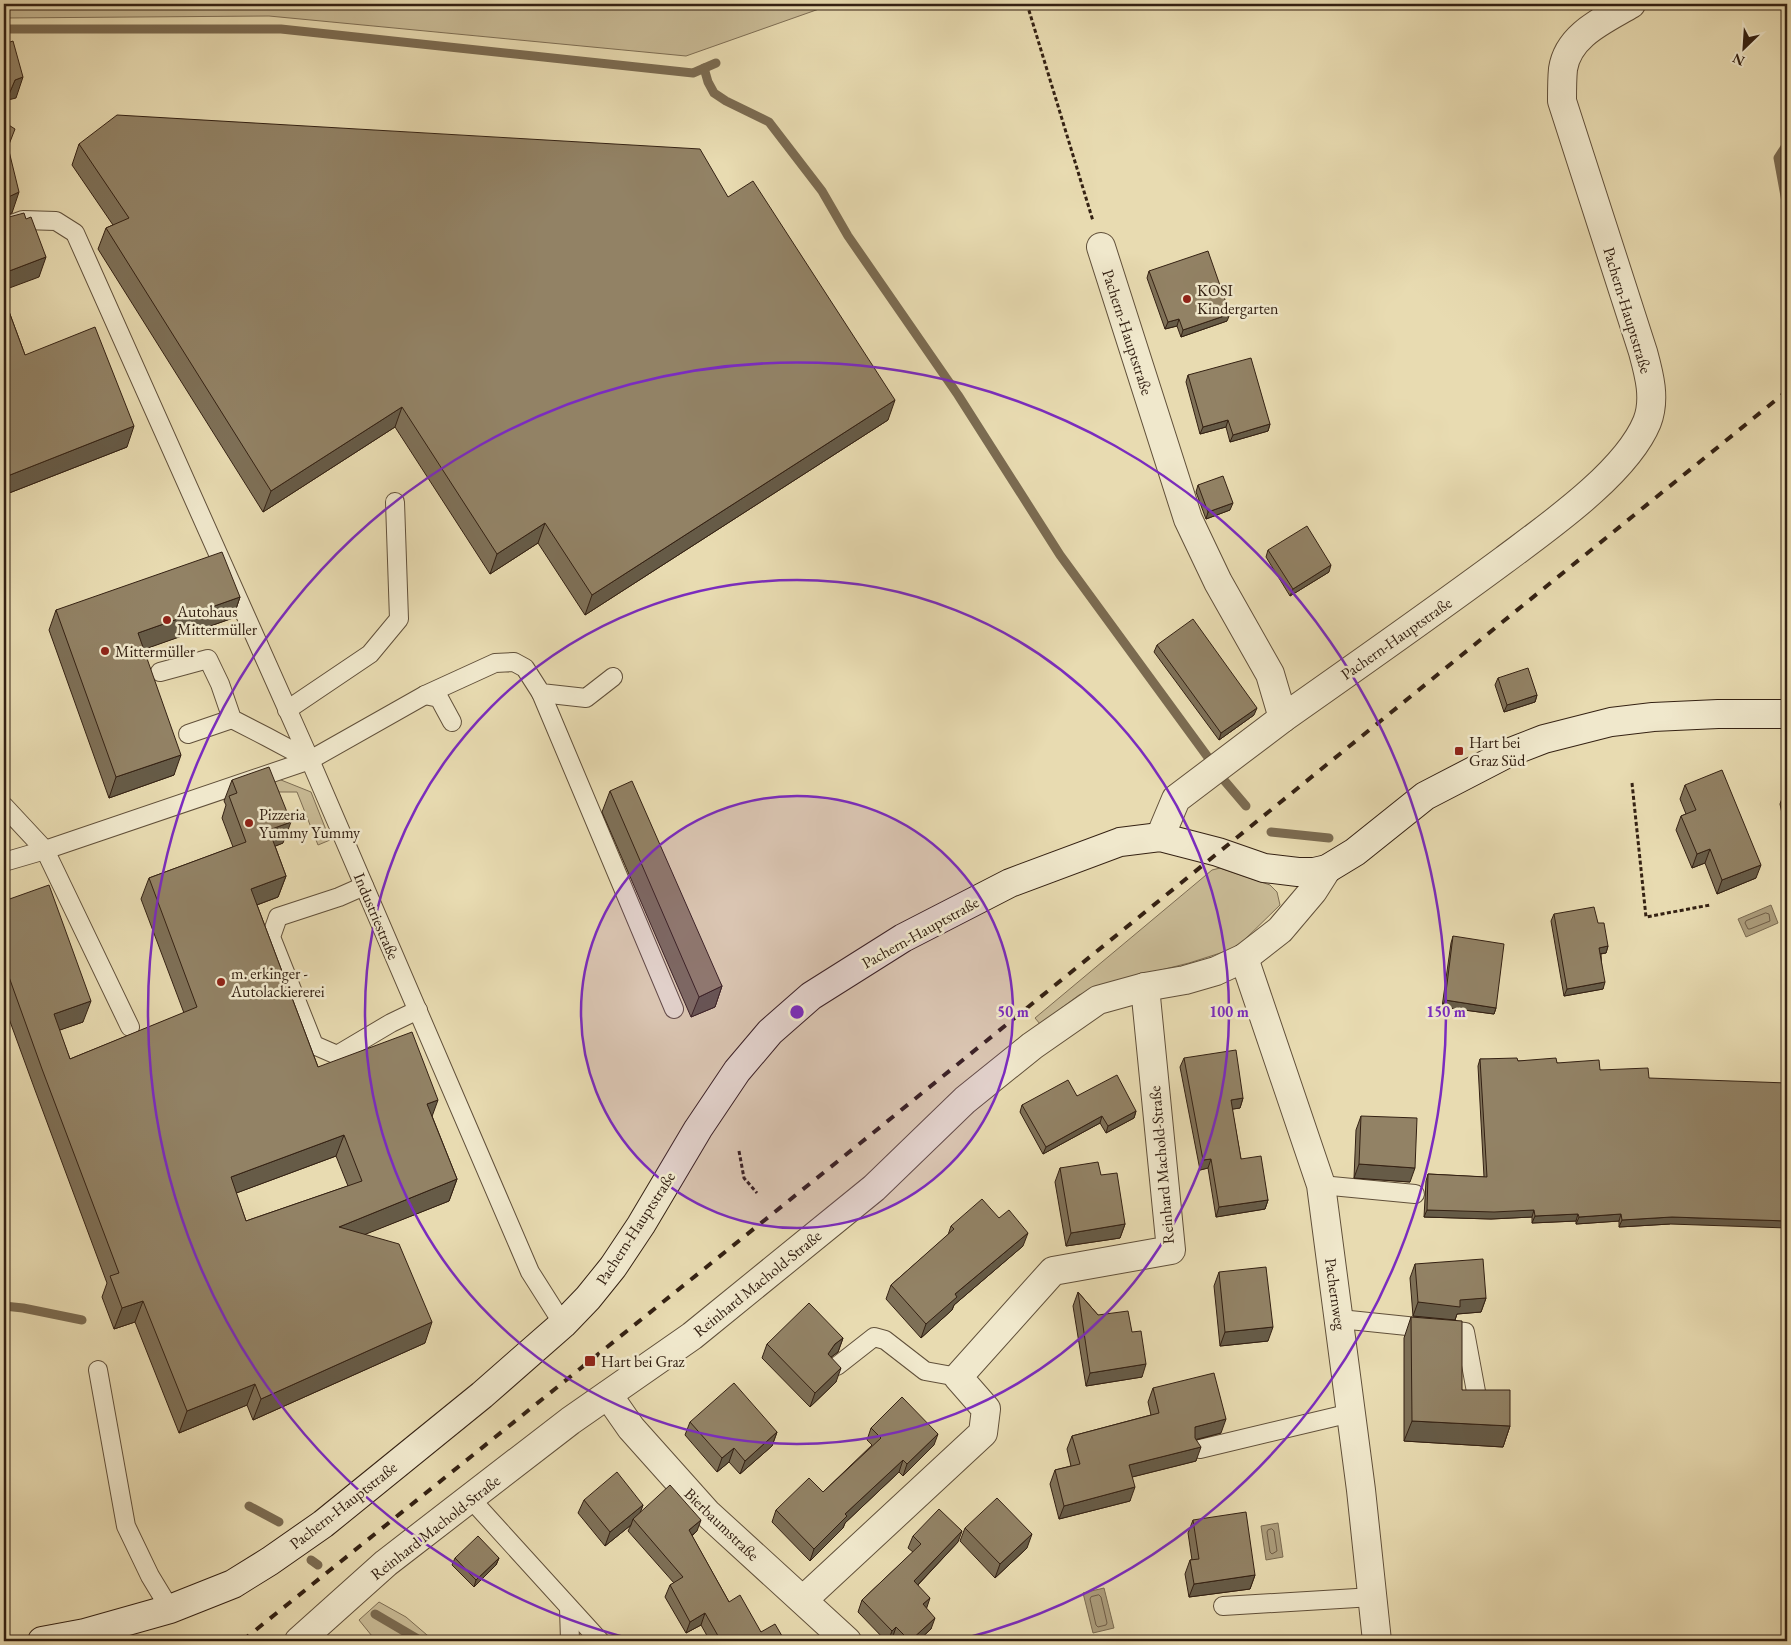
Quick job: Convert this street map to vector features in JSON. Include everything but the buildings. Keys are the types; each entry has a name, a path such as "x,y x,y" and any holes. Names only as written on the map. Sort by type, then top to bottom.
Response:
{"street":[{"name":"Pachern-Hauptstraße","path":"1160,836 1176,799 1283,718 1460,593 1536,536 1596,486 1629,452 1648,421 1651,386 1643,352 1562,100 1563,68 1573,44 1584,33 1630,4"},
{"name":"Pachern-Hauptstraße","path":"1101,247 1188,519 1218,582 1270,674 1283,718"},
{"name":"Pachern-Hauptstraße","path":"42,1641 84,1632 170,1608 233,1584 323,1524 482,1395 563,1324 588,1298 613,1267 641,1225 698,1129 737,1071 770,1032 811,996 903,938 1010,883 1120,842 1160,836 1218,852 1264,868 1314,872 1327,869 1355,852 1425,796 1508,753 1544,739 1610,722 1653,717 1718,714 1787,714"},
{"name":"Reinhard Machold-Straße","path":"299,1641 386,1564 470,1498 570,1421 692,1336 874,1188 965,1100 1032,1046 1098,1000 1145,987 1185,980 1216,971 1244,958 1280,930 1313,891 1327,869"},
{"name":"Pachernweg","path":"1244,958 1321,1185 1340,1319 1377,1641"},
{"name":"Reinhard Machold-Straße","path":"958,1377 1052,1271 1171,1250 1145,987"},
{"path":"803,1600 983,1433 986,1409 958,1377"},
{"name":"Bierbaumstraße","path":"608,1395 631,1428 707,1513 847,1641"}],"lane":[{"name":"Industriestraße","path":"4,227 23,220 56,221 74,233 310,760 530,1272 563,1324"},
{"path":"287,710 370,654 399,619 395,502"},
{"path":"160,672 208,659 220,684 232,719"},
{"path":"4,862 45,850 310,760 425,695 495,663 514,662 525,668 541,693 674,1009"},
{"path":"541,693 586,698 613,677"},
{"path":"425,695 439,698 452,722"},
{"path":"188,734 232,719 310,760"},
{"path":"4,806 45,850 130,1027"},
{"path":"364,886 340,897 278,917 271,936 314,1045 337,1055 391,1023 418,1010"},
{"path":"1321,1185 1415,1194"},
{"path":"1340,1319 1465,1332 1477,1397"},
{"path":"838,1366 874,1338 885,1340 924,1371 958,1377"},
{"path":"98,1370 126,1526 150,1576 170,1608"},
{"path":"1200,1450 1351,1413"},
{"path":"470,1498 600,1641"},
{"path":"1223,1606 1372,1597"},
{"path":"569,1608 570,1641"}],"path":[{"path":"1027,4 1101,247"},
{"path":"1632,783 1646,917 1710,905"},
{"path":"739,1150 744,1178 757,1193"}],"shaded area":[{"path":"4,4 825,4 819,9 686,56 269,16 4,18"},
{"path":"276,778 311,792 330,840 318,845 297,792 263,792"},
{"path":"1220,868 1270,885 1277,892 1280,905 1236,948 1189,963 1113,982 1079,995 1040,1024 1035,1018 1212,870"},
{"path":"379,1602 406,1617 434,1641 376,1641 359,1620"}],"water":[{"path":"1771,905 1778,923 1746,937 1738,919"},
{"path":"1278,1523 1283,1557 1266,1560 1261,1526"},
{"path":"1104,1588 1114,1628 1093,1633 1083,1593"}],"waterway":[{"path":"4,29 281,29 693,73 716,63"},
{"path":"704,68 714,93 769,122 822,191 848,236 958,395 1060,555 1210,760"},
{"path":"1787,144 1778,158 1787,207"},
{"path":"1223,779 1246,806"},
{"path":"1271,832 1329,838"},
{"path":"4,1306 82,1320"},
{"path":"249,1506 279,1522"},
{"path":"311,1560 318,1565"},
{"path":"375,1614 421,1641"}],"railway":[{"path":"242,1641 884,1124 1787,391"}],"place":[{"name":"KOSI Kindergarten","path":"1187,299"},
{"name":"Autohaus Mittermüller","path":"167,620"},
{"name":"Mittermüller","path":"105,651"},
{"name":"Hart bei Graz Süd","path":"1459,751"},
{"name":"Pizzeria Yummy Yummy","path":"249,823"},
{"name":"m. erkinger - Autolackiererei","path":"221,982"},
{"name":"Hart bei Graz","path":"590,1361"}]}
